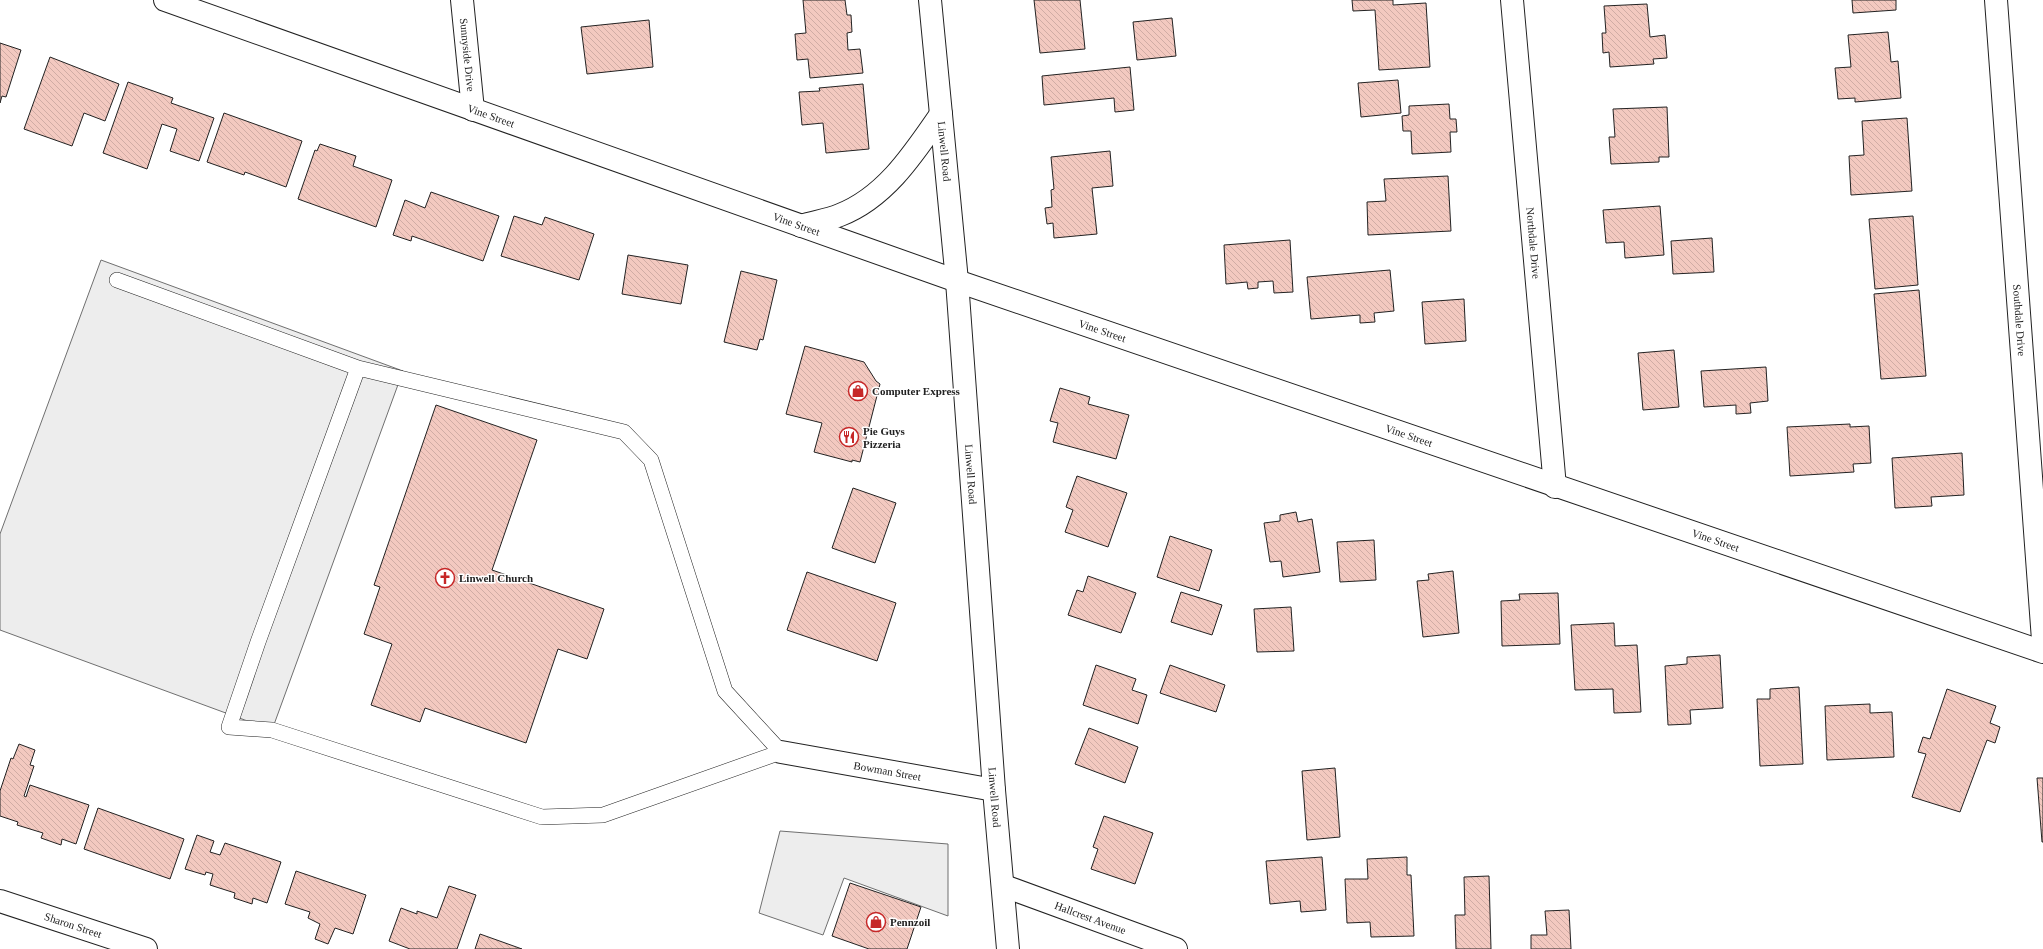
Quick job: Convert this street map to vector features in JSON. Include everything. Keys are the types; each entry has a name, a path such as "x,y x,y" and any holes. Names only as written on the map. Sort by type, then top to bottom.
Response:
{"street":[{"name":"Vine Street","path":"165,0 957,281 1555,487 2043,652"},
{"name":"Sunnyside Drive","path":"462,0 473,110"},
{"name":"Linwell Road","path":"930,0 957,281 994,790 1004,886 1008,949"},
{"name":"Northdale Drive","path":"1512,0 1555,487"},
{"name":"Southdale Drive","path":"1996,0 2043,640"},
{"path":"801,226 840,215 864,203 902,169 941,114"},
{"name":"Bowman Street","path":"781,752 994,790"},
{"name":"Hallcrest Avenue","path":"1004,886 1176,949"},
{"name":"Sharon Street","path":"0,901 146,949"}],"lane":[{"path":"117,280 358,368 624,432 651,460 725,691 781,752 603,815 542,817 272,730 229,727 258,642 358,368"}],"shaded area":[{"path":"101,260 403,371 272,730 0,630 0,534"},
{"path":"780,831 948,844 948,916 844,878 823,935 759,913"}],"building":[{"path":"803,0 845,0 847,15 851,15 852,32 847,33 848,50 860,49 863,73 810,78 808,59 797,60 795,34 806,33"},
{"path":"1034,0 1080,0 1085,49 1040,53"},
{"path":"1352,0 1393,0 1393,5 1426,3 1430,67 1379,70 1375,10 1353,11"},
{"path":"1852,0 1896,0 1896,10 1853,13"},
{"path":"1647,4 1650,37 1665,35 1667,58 1653,59 1654,64 1610,67 1609,52 1603,53 1602,33 1606,33 1604,6"},
{"path":"1172,18 1176,56 1137,60 1133,22"},
{"path":"649,20 653,67 587,74 581,27"},
{"path":"1888,32 1891,62 1898,61 1901,98 1855,102 1855,98 1838,99 1835,68 1851,67 1848,35"},
{"path":"0,43 21,50 6,97 2,96 0,103"},
{"path":"50,57 119,84 105,121 84,113 72,146 24,129"},
{"path":"1130,67 1134,110 1115,112 1114,98 1044,105 1042,76"},
{"path":"1398,80 1401,113 1361,117 1358,83"},
{"path":"128,82 173,98 171,103 214,118 199,161 170,151 177,129 162,124 147,169 103,153"},
{"path":"863,84 869,149 826,153 823,123 802,125 799,92 820,91 819,88"},
{"path":"1449,104 1450,119 1456,119 1457,132 1450,132 1451,152 1412,154 1411,131 1403,131 1402,116 1409,115 1409,106"},
{"path":"1667,107 1669,157 1659,157 1659,162 1611,164 1609,137 1615,137 1613,109"},
{"path":"224,113 302,141 286,187 245,172 244,175 207,162"},
{"path":"1907,118 1912,191 1851,195 1849,156 1864,155 1862,121"},
{"path":"320,144 356,156 353,166 392,180 376,227 298,199 315,150 317,151"},
{"path":"1110,151 1113,186 1092,188 1097,234 1054,238 1053,223 1047,224 1045,208 1052,207 1051,190 1054,189 1051,157"},
{"path":"1448,176 1451,231 1368,235 1367,202 1386,201 1384,179"},
{"path":"431,192 499,216 483,261 412,236 411,241 393,235 405,200 425,208"},
{"path":"1660,206 1664,255 1625,258 1624,242 1606,243 1603,210"},
{"path":"514,216 542,225 545,217 594,234 579,280 501,256"},
{"path":"1913,216 1918,285 1875,289 1869,219"},
{"path":"1712,238 1714,272 1673,274 1671,241"},
{"path":"1290,240 1293,292 1274,293 1273,281 1258,282 1258,288 1248,289 1247,282 1226,284 1224,245"},
{"path":"628,255 688,265 681,304 622,294"},
{"path":"1390,270 1394,311 1374,313 1375,322 1360,323 1360,315 1311,319 1307,277"},
{"path":"741,271 777,280 763,340 760,339 757,350 724,342"},
{"path":"1919,290 1926,376 1881,379 1874,294"},
{"path":"1464,299 1466,341 1425,344 1422,302"},
{"path":"805,346 864,362 876,381 880,384 860,462 852,460 852,462 814,452 822,423 786,414"},
{"path":"1674,350 1679,407 1643,410 1638,353"},
{"path":"1766,367 1768,401 1750,403 1751,413 1736,414 1736,405 1704,407 1701,371"},
{"path":"1060,388 1090,397 1088,404 1129,415 1116,459 1053,442 1058,423 1050,421"},
{"name":"Linwell Church","path":"436,405 537,440 492,570 604,609 587,659 558,649 526,743 425,708 420,722 371,705 392,644 364,634 380,587 374,585"},
{"path":"1850,424 1850,427 1869,426 1871,463 1853,464 1854,472 1790,476 1787,427"},
{"path":"1962,453 1964,495 1931,497 1932,506 1895,508 1892,458"},
{"path":"1077,476 1127,493 1108,547 1065,532 1073,510 1066,507"},
{"path":"853,488 896,503 875,563 832,548"},
{"path":"1296,512 1298,522 1312,519 1320,572 1283,577 1281,561 1270,562 1264,523 1280,521 1280,515"},
{"path":"1170,536 1212,550 1199,591 1157,577"},
{"path":"1374,540 1376,580 1340,582 1337,542"},
{"path":"1453,571 1459,633 1423,637 1417,581 1429,580 1428,574"},
{"path":"807,572 896,603 877,661 787,630"},
{"path":"1088,576 1136,593 1121,633 1068,615 1077,590 1083,592"},
{"path":"1181,592 1222,605 1212,635 1171,622"},
{"path":"1558,593 1560,644 1502,646 1501,601 1520,600 1519,594"},
{"path":"1291,607 1294,651 1257,652 1254,609"},
{"path":"1614,623 1615,646 1637,645 1641,712 1614,713 1613,689 1575,690 1571,625"},
{"path":"1720,655 1723,708 1690,710 1691,724 1668,725 1665,666 1687,664 1687,657"},
{"path":"1096,665 1136,679 1132,690 1147,695 1138,724 1083,705"},
{"path":"1170,665 1225,685 1216,712 1160,693"},
{"path":"1799,687 1803,764 1760,766 1757,699 1770,699 1770,689"},
{"path":"1947,689 1996,706 1990,723 2000,727 1995,743 1987,740 1960,812 1912,797 1926,754 1918,752 1923,737 1930,739"},
{"path":"1870,704 1870,713 1892,712 1894,757 1827,760 1825,706"},
{"path":"1089,728 1138,747 1125,783 1075,764"},
{"path":"19,744 35,750 30,765 34,766 24,796 26,797 30,785 89,805 76,844 62,839 61,845 41,838 43,833 17,825 18,822 0,816 0,791 11,758 13,759"},
{"path":"1335,768 1340,837 1307,840 1302,771"},
{"path":"2037,778 2043,778 2043,842 2042,842"},
{"path":"98,808 184,839 170,879 84,849"},
{"path":"1104,816 1153,833 1135,884 1091,869 1098,849 1093,847"},
{"path":"197,835 214,841 210,852 220,855 225,843 281,862 267,903 253,898 252,904 234,898 235,893 210,885 213,874 206,872 205,875 185,869"},
{"path":"1322,857 1326,910 1301,912 1300,901 1270,904 1266,861"},
{"path":"1407,857 1407,875 1411,875 1414,936 1371,937 1370,922 1347,923 1345,879 1368,879 1367,859"},
{"path":"296,871 366,895 353,934 335,928 328,944 315,939 320,924 308,918 310,912 285,904"},
{"path":"1489,876 1491,949 1456,949 1455,915 1465,915 1464,877"},
{"name":"Pennzoil","path":"850,883 921,907 907,949 869,949 832,936"},
{"path":"449,886 476,895 457,949 410,949 389,941 401,908 417,914 417,911 437,918"},
{"path":"1569,910 1571,949 1531,949 1531,935 1547,935 1545,911"},
{"path":"480,934 522,949 475,949"}],"place":[{"name":"Computer Express","path":"858,391"},
{"name":"Pie Guys Pizzeria","path":"849,437"},
{"name":"Linwell Church","path":"445,578"},
{"name":"Pennzoil","path":"876,922"}]}
